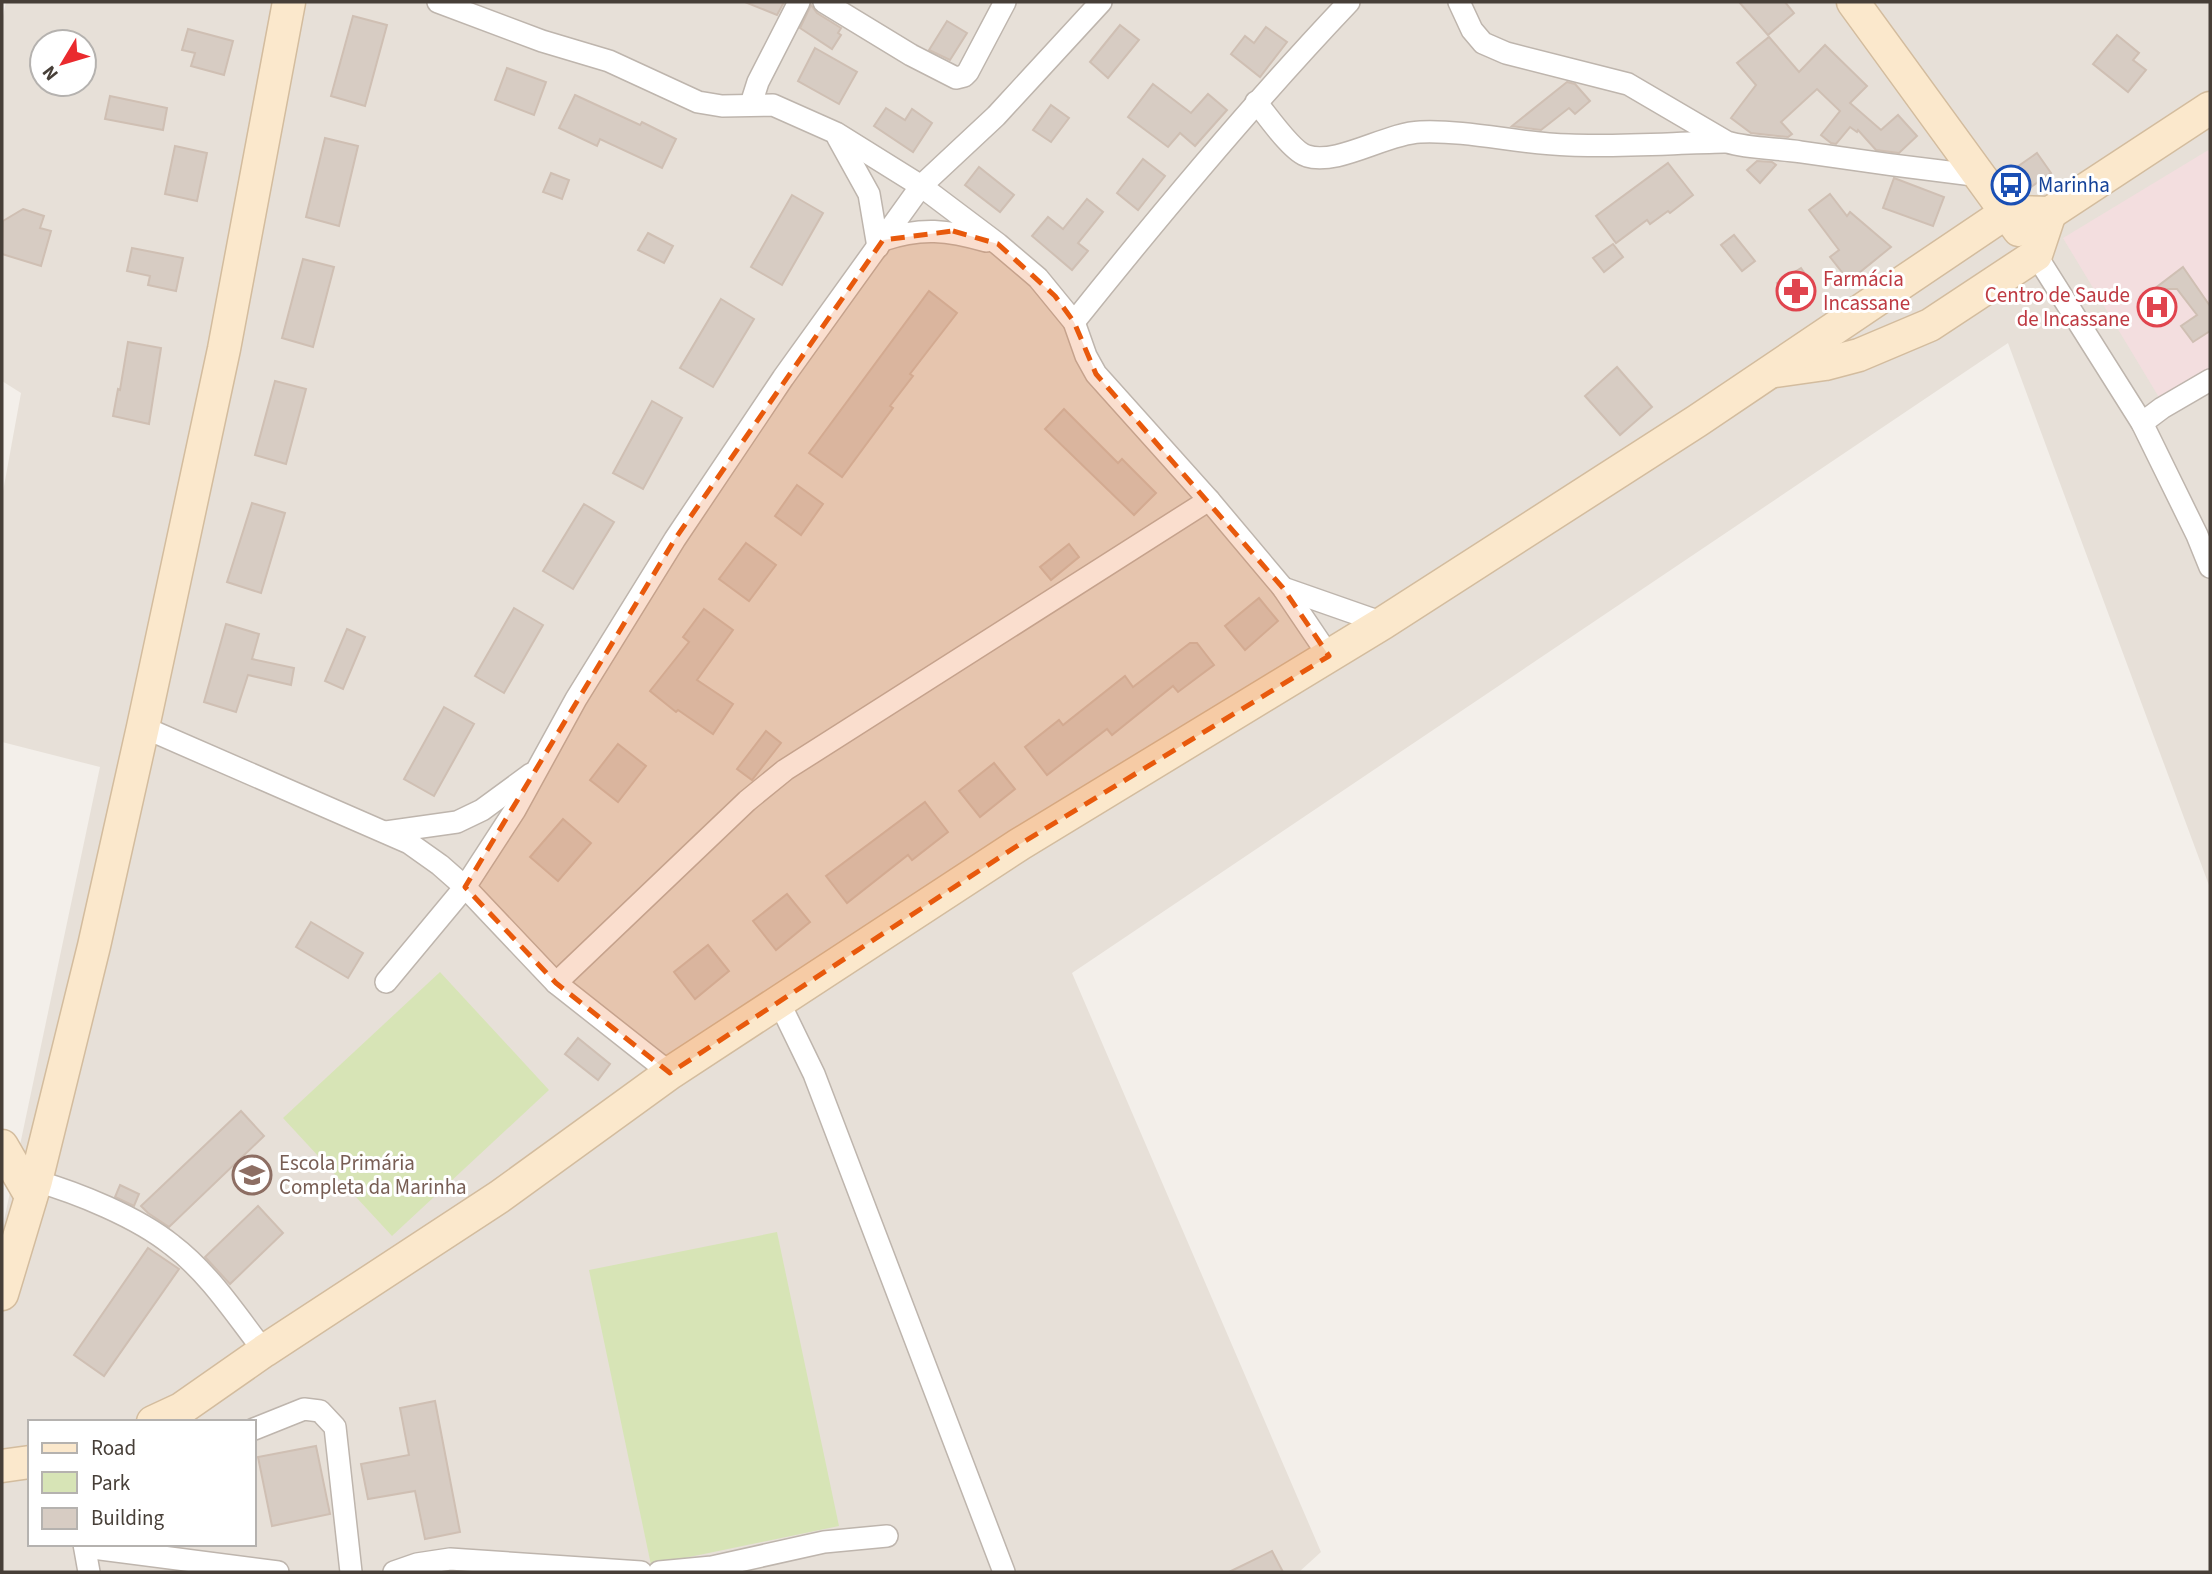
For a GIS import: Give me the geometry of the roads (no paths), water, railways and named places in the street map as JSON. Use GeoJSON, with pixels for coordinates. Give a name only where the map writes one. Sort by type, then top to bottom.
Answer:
{"type":"FeatureCollection","features":[{"type":"Feature","properties":{"kind":"street"},"geometry":{"type":"LineString","coordinates":[[2,1294],[34,1188],[94,946],[143,727],[224,349],[289,2]]}},
{"type":"Feature","properties":{"kind":"street"},"geometry":{"type":"LineString","coordinates":[[438,2],[542,41],[609,61],[698,102],[722,106],[773,105],[836,133],[922,186],[1038,278],[1074,322],[1086,356],[1096,374],[1209,500],[1283,588],[1329,656]]}},
{"type":"Feature","properties":{"kind":"street"},"geometry":{"type":"LineString","coordinates":[[751,104],[758,82],[799,2]]}},
{"type":"Feature","properties":{"kind":"street"},"geometry":{"type":"LineString","coordinates":[[824,2],[911,55],[956,78],[968,72],[1005,2]]}},
{"type":"Feature","properties":{"kind":"street"},"geometry":{"type":"LineString","coordinates":[[386,982],[465,887],[515,810],[576,699],[675,539],[783,377],[922,186],[996,116],[1101,2]]}},
{"type":"Feature","properties":{"kind":"street"},"geometry":{"type":"LineString","coordinates":[[1074,322],[1188,180],[1255,102],[1349,2]]}},
{"type":"Feature","properties":{"kind":"street"},"geometry":{"type":"LineString","coordinates":[[1459,2],[1472,30],[1483,43],[1506,53],[1628,84],[1727,142],[1862,163],[1981,176]]}},
{"type":"Feature","properties":{"kind":"street"},"geometry":{"type":"LineString","coordinates":[[1853,2],[2036,255],[2142,423],[2210,567]]}},
{"type":"Feature","properties":{"kind":"street"},"geometry":{"type":"LineString","coordinates":[[1255,102],[1304,156],[1318,158],[1346,153],[1416,132],[1458,132],[1568,145],[1727,142]]}},
{"type":"Feature","properties":{"kind":"street"},"geometry":{"type":"LineString","coordinates":[[157,1420],[181,1409],[264,1351],[499,1197],[670,1073],[1020,844],[1383,623],[1768,372],[2007,212],[2050,213],[2210,108]]}},
{"type":"Feature","properties":{"kind":"street"},"geometry":{"type":"LineString","coordinates":[[836,133],[869,194],[880,244]]}},
{"type":"Feature","properties":{"kind":"street"},"geometry":{"type":"LineString","coordinates":[[1768,372],[1825,364],[1859,355],[1930,325],[2036,255],[2050,213]]}},
{"type":"Feature","properties":{"kind":"street"},"geometry":{"type":"LineString","coordinates":[[880,244],[926,230],[953,231],[998,244]]}},
{"type":"Feature","properties":{"kind":"street"},"geometry":{"type":"LineString","coordinates":[[2142,423],[2210,380]]}},
{"type":"Feature","properties":{"kind":"street"},"geometry":{"type":"LineString","coordinates":[[556,983],[775,778],[1209,500]]}},
{"type":"Feature","properties":{"kind":"street"},"geometry":{"type":"LineString","coordinates":[[1283,588],[1383,623]]}},
{"type":"Feature","properties":{"kind":"street"},"geometry":{"type":"LineString","coordinates":[[143,727],[410,843],[465,887],[556,983],[670,1073]]}},
{"type":"Feature","properties":{"kind":"street"},"geometry":{"type":"LineString","coordinates":[[384,832],[457,822],[482,810],[537,770]]}},
{"type":"Feature","properties":{"kind":"street"},"geometry":{"type":"LineString","coordinates":[[779,1002],[814,1074],[1004,1572]]}},
{"type":"Feature","properties":{"kind":"street"},"geometry":{"type":"LineString","coordinates":[[2,1146],[34,1188]]}},
{"type":"Feature","properties":{"kind":"street"},"geometry":{"type":"LineString","coordinates":[[34,1188],[66,1189],[138,1223],[172,1245],[202,1273],[264,1351]]}},
{"type":"Feature","properties":{"kind":"street"},"geometry":{"type":"LineString","coordinates":[[256,1428],[304,1409],[320,1411],[335,1427],[351,1572]]}},
{"type":"Feature","properties":{"kind":"street"},"geometry":{"type":"LineString","coordinates":[[2,1466],[28,1462]]}},
{"type":"Feature","properties":{"kind":"street"},"geometry":{"type":"LineString","coordinates":[[659,1572],[712,1569],[824,1542],[887,1536]]}},
{"type":"Feature","properties":{"kind":"street"},"geometry":{"type":"LineString","coordinates":[[89,1572],[85,1546],[278,1572]]}},
{"type":"Feature","properties":{"kind":"street"},"geometry":{"type":"LineString","coordinates":[[394,1572],[417,1564],[450,1559],[641,1572]]}},
{"type":"Feature","properties":{"kind":"place","name":"Marinha"},"geometry":{"type":"Point","coordinates":[2011,185]}},
{"type":"Feature","properties":{"kind":"place","name":"Farmácia Incassane"},"geometry":{"type":"Point","coordinates":[1796,291]}},
{"type":"Feature","properties":{"kind":"place","name":"Centro de Saude de Incassane"},"geometry":{"type":"Point","coordinates":[2157,307]}},
{"type":"Feature","properties":{"kind":"place","name":"Escola Primária Completa da Marinha"},"geometry":{"type":"Point","coordinates":[252,1175]}}]}
